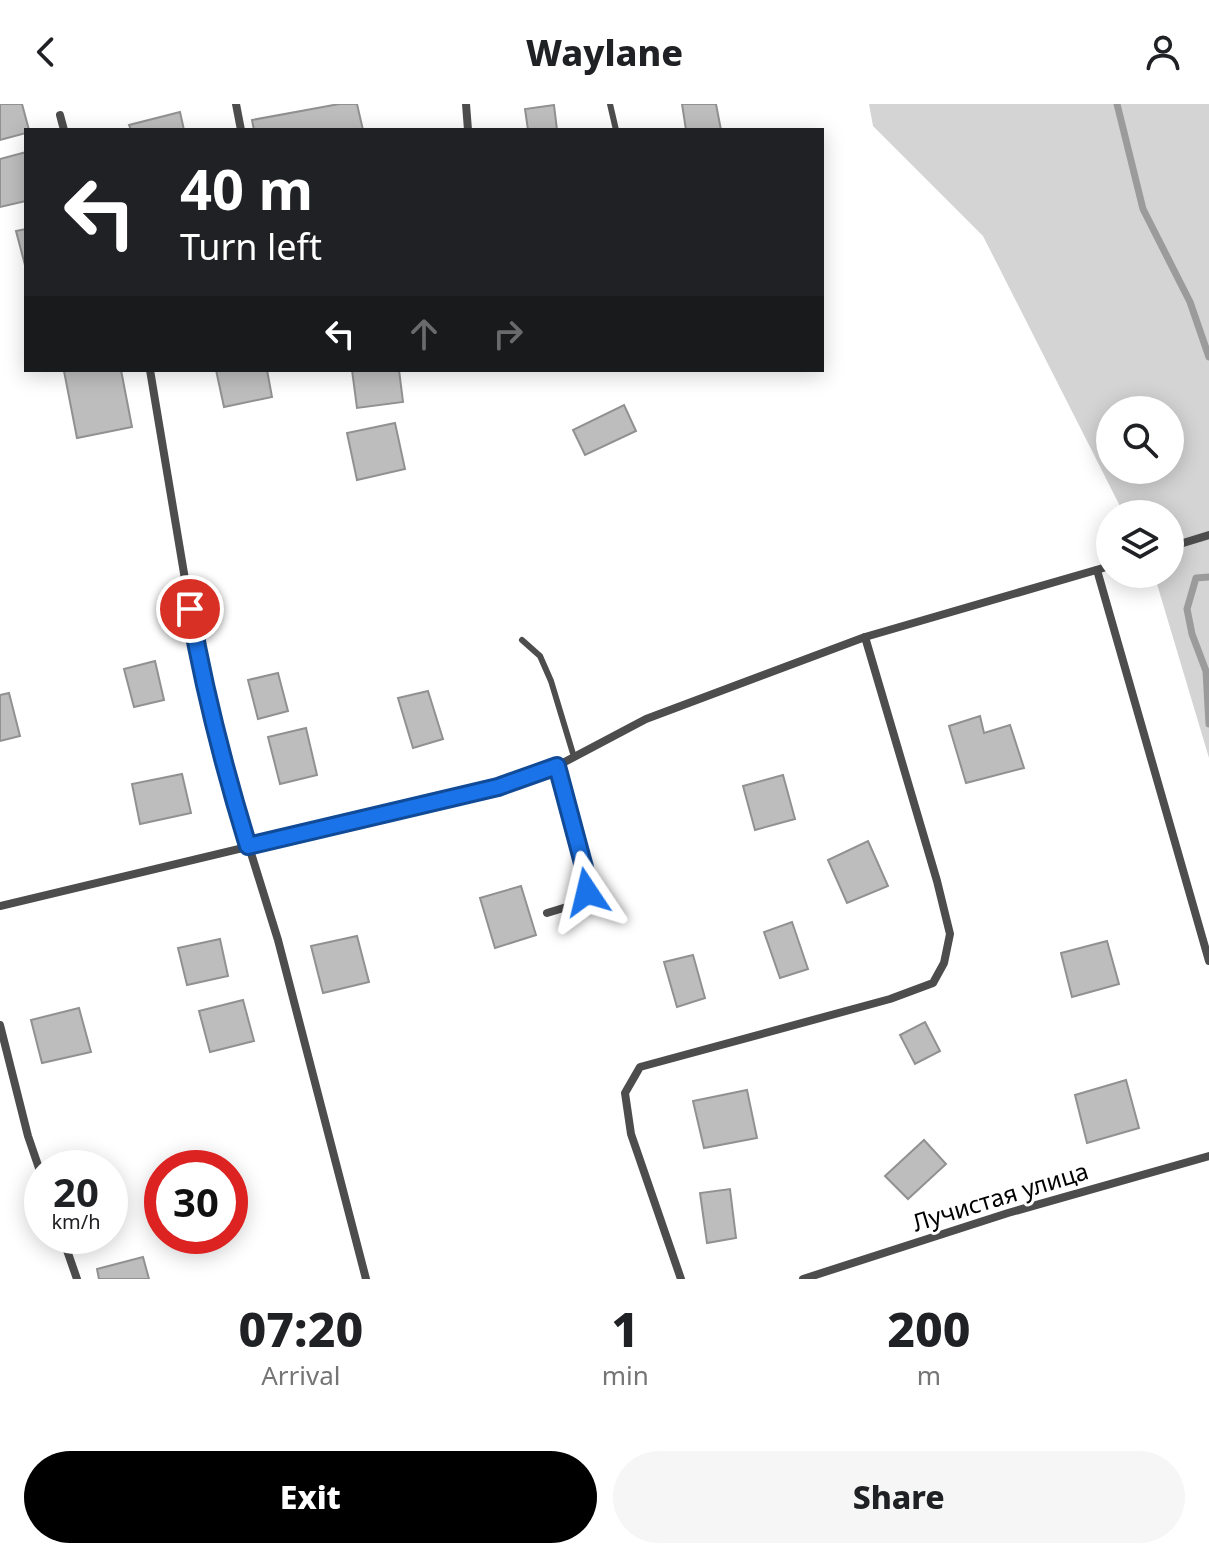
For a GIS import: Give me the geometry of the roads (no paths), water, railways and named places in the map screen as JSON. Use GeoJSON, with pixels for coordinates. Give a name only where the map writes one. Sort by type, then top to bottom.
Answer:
{"type":"FeatureCollection","features":[{"type":"Feature","properties":{"kind":"street"},"geometry":{"type":"LineString","coordinates":[[236,104],[241,128]]}},
{"type":"Feature","properties":{"kind":"street"},"geometry":{"type":"LineString","coordinates":[[466,104],[468,128]]}},
{"type":"Feature","properties":{"kind":"street"},"geometry":{"type":"LineString","coordinates":[[60,115],[63,128]]}},
{"type":"Feature","properties":{"kind":"street"},"geometry":{"type":"LineString","coordinates":[[150,372],[200,669],[227,776],[278,940],[366,1279]]}},
{"type":"Feature","properties":{"kind":"street"},"geometry":{"type":"LineString","coordinates":[[1184,543],[1209,535]]}},
{"type":"Feature","properties":{"kind":"street"},"geometry":{"type":"LineString","coordinates":[[0,906],[498,787],[557,766],[646,719],[865,637],[1096,570]]}},
{"type":"Feature","properties":{"kind":"street"},"geometry":{"type":"LineString","coordinates":[[1102,588],[1209,961]]}},
{"type":"Feature","properties":{"kind":"street"},"geometry":{"type":"LineString","coordinates":[[681,1279],[631,1134],[625,1093],[640,1067],[890,999],[933,983],[944,963],[950,934],[865,637]]}},
{"type":"Feature","properties":{"kind":"street"},"geometry":{"type":"LineString","coordinates":[[547,913],[585,899],[587,892],[584,867],[557,766]]}},
{"type":"Feature","properties":{"kind":"street"},"geometry":{"type":"LineString","coordinates":[[0,1025],[33,1150]]}},
{"type":"Feature","properties":{"kind":"street","name":"Лучистая улица"},"geometry":{"type":"LineString","coordinates":[[803,1279],[1008,1213],[1209,1156]]}},
{"type":"Feature","properties":{"kind":"street"},"geometry":{"type":"LineString","coordinates":[[68,1254],[77,1279]]}},
{"type":"Feature","properties":{"kind":"lane"},"geometry":{"type":"LineString","coordinates":[[610,104],[616,128]]}},
{"type":"Feature","properties":{"kind":"lane"},"geometry":{"type":"LineString","coordinates":[[522,640],[540,656],[551,681],[574,757]]}},
{"type":"Feature","properties":{"kind":"waterway"},"geometry":{"type":"LineString","coordinates":[[1117,104],[1143,209],[1190,302],[1209,357]]}},
{"type":"Feature","properties":{"kind":"waterway"},"geometry":{"type":"LineString","coordinates":[[1209,577],[1196,578],[1187,609],[1192,634],[1206,671],[1209,724]]}}]}
